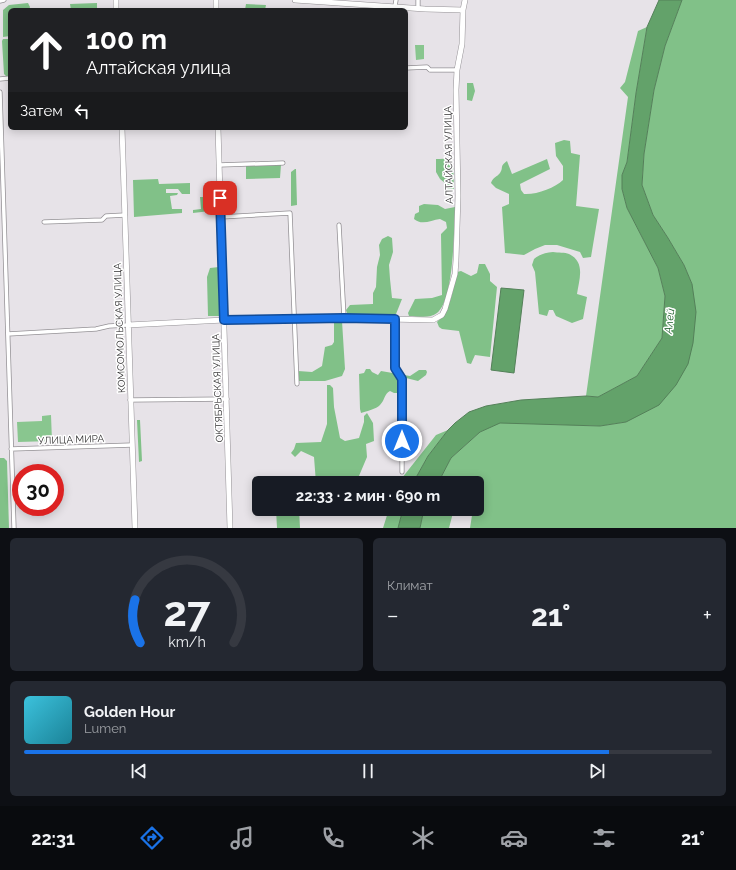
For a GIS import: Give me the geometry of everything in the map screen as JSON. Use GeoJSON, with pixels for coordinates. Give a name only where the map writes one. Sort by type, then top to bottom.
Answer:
{"type":"FeatureCollection","features":[{"type":"Feature","properties":{"kind":"main road"},"geometry":{"type":"LineString","coordinates":[[295,0],[356,2],[418,8],[463,10]]}},
{"type":"Feature","properties":{"kind":"main road","name":"АЛТАЙСКАЯ УЛИЦА"},"geometry":{"type":"LineString","coordinates":[[395,319],[433,320],[442,315],[445,310],[455,274],[458,196],[456,90],[457,70],[462,44],[463,10],[465,0]]}},
{"type":"Feature","properties":{"kind":"main road","name":"КОМСОМОЛЬСКАЯ УЛИЦА"},"geometry":{"type":"LineString","coordinates":[[122,130],[135,528]]}},
{"type":"Feature","properties":{"kind":"main road","name":"ОКТЯБРЬСКАЯ УЛИЦА"},"geometry":{"type":"LineString","coordinates":[[218,130],[230,528]]}},
{"type":"Feature","properties":{"kind":"main road"},"geometry":{"type":"LineString","coordinates":[[128,325],[224,320],[344,318],[395,319]]}},
{"type":"Feature","properties":{"kind":"street"},"geometry":{"type":"LineString","coordinates":[[0,1],[4,0]]}},
{"type":"Feature","properties":{"kind":"street"},"geometry":{"type":"LineString","coordinates":[[395,6],[396,0]]}},
{"type":"Feature","properties":{"kind":"street"},"geometry":{"type":"LineString","coordinates":[[418,0],[418,8]]}},
{"type":"Feature","properties":{"kind":"street"},"geometry":{"type":"LineString","coordinates":[[408,68],[427,67],[430,70],[457,70]]}},
{"type":"Feature","properties":{"kind":"street"},"geometry":{"type":"LineString","coordinates":[[0,92],[14,528]]}},
{"type":"Feature","properties":{"kind":"street"},"geometry":{"type":"LineString","coordinates":[[219,165],[283,163]]}},
{"type":"Feature","properties":{"kind":"street"},"geometry":{"type":"LineString","coordinates":[[221,217],[290,213],[297,384]]}},
{"type":"Feature","properties":{"kind":"street"},"geometry":{"type":"LineString","coordinates":[[44,222],[102,220],[106,216],[124,215]]}},
{"type":"Feature","properties":{"kind":"street"},"geometry":{"type":"LineString","coordinates":[[340,225],[344,318]]}},
{"type":"Feature","properties":{"kind":"street"},"geometry":{"type":"LineString","coordinates":[[395,319],[395,368],[402,379],[402,472]]}},
{"type":"Feature","properties":{"kind":"street"},"geometry":{"type":"LineString","coordinates":[[8,334],[96,329],[109,326],[128,325]]}},
{"type":"Feature","properties":{"kind":"street"},"geometry":{"type":"LineString","coordinates":[[130,400],[227,399]]}},
{"type":"Feature","properties":{"kind":"street","name":"УЛИЦА МИРА"},"geometry":{"type":"LineString","coordinates":[[12,449],[132,445]]}},
{"type":"Feature","properties":{"kind":"shaded area"},"geometry":{"type":"Polygon","coordinates":[[[682,0],[736,0],[736,528],[470,528],[472,516],[484,516],[484,476],[442,476],[451,458],[480,432],[500,422],[600,426],[626,422],[692,284],[684,265],[653,215],[642,185],[644,154],[654,90],[665,46],[682,0]]]}},
{"type":"Feature","properties":{"kind":"shaded area"},"geometry":{"type":"Polygon","coordinates":[[[28,3],[30,7],[8,8],[8,36],[3,37],[3,10],[9,5],[28,3]]]}},
{"type":"Feature","properties":{"kind":"shaded area"},"geometry":{"type":"Polygon","coordinates":[[[97,3],[97,8],[71,8],[70,4],[97,3]]]}},
{"type":"Feature","properties":{"kind":"shaded area"},"geometry":{"type":"Polygon","coordinates":[[[246,4],[266,5],[265,8],[245,8],[246,4]]]}},
{"type":"Feature","properties":{"kind":"shaded area"},"geometry":{"type":"Polygon","coordinates":[[[647,27],[636,93],[627,162],[622,175],[622,189],[627,208],[658,268],[665,296],[662,338],[637,376],[598,397],[586,396],[628,97],[620,88],[625,82],[638,31],[647,27]]]}},
{"type":"Feature","properties":{"kind":"shaded area"},"geometry":{"type":"Polygon","coordinates":[[[3,39],[8,39],[8,77],[4,74],[3,39]]]}},
{"type":"Feature","properties":{"kind":"shaded area"},"geometry":{"type":"Polygon","coordinates":[[[415,45],[424,45],[424,59],[416,60],[415,45]]]}},
{"type":"Feature","properties":{"kind":"shaded area"},"geometry":{"type":"Polygon","coordinates":[[[467,83],[473,83],[475,91],[472,101],[467,100],[467,83]]]}},
{"type":"Feature","properties":{"kind":"shaded area"},"geometry":{"type":"Polygon","coordinates":[[[564,140],[570,141],[571,153],[580,155],[576,206],[599,209],[591,257],[583,258],[580,252],[557,245],[545,245],[524,255],[505,253],[502,207],[509,204],[509,194],[496,188],[491,183],[492,181],[500,173],[502,166],[507,161],[512,174],[547,159],[550,169],[520,184],[521,190],[524,194],[529,194],[555,186],[563,180],[563,166],[556,156],[555,143],[564,140]]]}},
{"type":"Feature","properties":{"kind":"shaded area"},"geometry":{"type":"Polygon","coordinates":[[[436,159],[446,159],[452,162],[454,189],[446,189],[445,183],[440,179],[436,172],[436,159]]]}},
{"type":"Feature","properties":{"kind":"shaded area"},"geometry":{"type":"Polygon","coordinates":[[[281,165],[280,178],[246,179],[246,166],[281,165]]]}},
{"type":"Feature","properties":{"kind":"shaded area"},"geometry":{"type":"Polygon","coordinates":[[[295,169],[297,205],[291,206],[291,172],[295,169]]]}},
{"type":"Feature","properties":{"kind":"shaded area"},"geometry":{"type":"Polygon","coordinates":[[[158,179],[159,184],[190,183],[190,194],[182,194],[178,189],[166,189],[166,193],[178,193],[177,195],[170,196],[172,209],[182,209],[182,213],[134,217],[133,180],[158,179]]]}},
{"type":"Feature","properties":{"kind":"shaded area"},"geometry":{"type":"Polygon","coordinates":[[[200,197],[210,199],[210,211],[193,213],[193,210],[201,209],[200,197]]]}},
{"type":"Feature","properties":{"kind":"shaded area"},"geometry":{"type":"Polygon","coordinates":[[[424,204],[438,205],[445,209],[455,207],[452,264],[447,294],[443,306],[437,313],[427,317],[409,316],[408,313],[415,299],[432,298],[442,295],[441,234],[447,228],[446,222],[440,219],[420,222],[414,219],[415,214],[419,212],[419,206],[424,204]]]}},
{"type":"Feature","properties":{"kind":"shaded area"},"geometry":{"type":"Polygon","coordinates":[[[388,236],[392,238],[393,252],[389,265],[392,298],[402,299],[396,314],[348,316],[346,310],[350,305],[373,304],[373,293],[376,287],[377,267],[380,255],[379,245],[382,239],[388,236]]]}},
{"type":"Feature","properties":{"kind":"shaded area"},"geometry":{"type":"Polygon","coordinates":[[[553,252],[569,254],[574,257],[580,266],[577,294],[587,297],[583,319],[572,323],[556,316],[553,310],[549,310],[547,316],[539,314],[535,272],[532,265],[534,259],[538,256],[553,252]]]}},
{"type":"Feature","properties":{"kind":"shaded area"},"geometry":{"type":"Polygon","coordinates":[[[479,264],[485,264],[490,274],[490,281],[497,287],[490,357],[475,355],[471,364],[467,363],[459,331],[442,329],[439,327],[437,322],[448,307],[457,272],[461,271],[471,276],[477,273],[479,264]]]}},
{"type":"Feature","properties":{"kind":"shaded area"},"geometry":{"type":"Polygon","coordinates":[[[219,267],[221,316],[208,316],[207,277],[210,268],[219,267]]]}},
{"type":"Feature","properties":{"kind":"shaded area"},"geometry":{"type":"Polygon","coordinates":[[[334,321],[342,321],[345,369],[342,376],[325,381],[299,381],[298,371],[312,372],[322,366],[325,347],[332,345],[334,342],[334,321]]]}},
{"type":"Feature","properties":{"kind":"shaded area"},"geometry":{"type":"Polygon","coordinates":[[[366,369],[370,369],[378,375],[381,371],[410,376],[419,370],[426,370],[427,372],[426,375],[418,381],[406,378],[399,379],[398,393],[390,391],[382,403],[371,410],[361,413],[359,374],[364,373],[366,369]]]}},
{"type":"Feature","properties":{"kind":"shaded area"},"geometry":{"type":"Polygon","coordinates":[[[327,385],[330,385],[333,388],[334,407],[340,438],[345,441],[359,438],[364,422],[364,416],[367,413],[373,423],[374,441],[366,444],[367,457],[359,476],[315,476],[314,457],[301,451],[295,457],[291,453],[296,443],[321,442],[327,424],[327,385]]]}},
{"type":"Feature","properties":{"kind":"shaded area"},"geometry":{"type":"Polygon","coordinates":[[[51,415],[52,441],[18,442],[17,422],[42,421],[42,416],[51,415]]]}},
{"type":"Feature","properties":{"kind":"shaded area"},"geometry":{"type":"Polygon","coordinates":[[[137,420],[140,420],[142,461],[139,462],[137,420]]]}},
{"type":"Feature","properties":{"kind":"shaded area"},"geometry":{"type":"Polygon","coordinates":[[[448,430],[428,456],[417,476],[404,476],[436,435],[448,430]]]}},
{"type":"Feature","properties":{"kind":"shaded area"},"geometry":{"type":"Polygon","coordinates":[[[0,458],[4,458],[7,461],[9,528],[0,528],[0,458]]]}},
{"type":"Feature","properties":{"kind":"shaded area"},"geometry":{"type":"Polygon","coordinates":[[[276,516],[299,516],[300,528],[277,528],[276,516]]]}},
{"type":"Feature","properties":{"kind":"shaded area"},"geometry":{"type":"Polygon","coordinates":[[[387,516],[401,516],[398,528],[383,528],[387,516]]]}},
{"type":"Feature","properties":{"kind":"shaded area"},"geometry":{"type":"Polygon","coordinates":[[[423,516],[452,516],[449,528],[420,528],[423,516]]]}},
{"type":"Feature","properties":{"kind":"water","name":"Алей"},"geometry":{"type":"Polygon","coordinates":[[[659,0],[682,0],[665,46],[654,90],[644,154],[642,185],[653,215],[684,265],[692,284],[696,312],[693,343],[688,364],[676,385],[659,405],[626,422],[600,426],[500,423],[480,432],[451,458],[442,476],[417,476],[428,456],[448,430],[469,412],[486,406],[521,400],[586,396],[598,397],[637,376],[662,338],[665,296],[658,268],[627,208],[622,189],[622,175],[627,162],[636,93],[647,27],[659,0]]]}},
{"type":"Feature","properties":{"kind":"water"},"geometry":{"type":"Polygon","coordinates":[[[501,288],[524,290],[514,373],[491,370],[501,288]]]}},
{"type":"Feature","properties":{"kind":"water"},"geometry":{"type":"Polygon","coordinates":[[[401,516],[423,516],[420,528],[398,528],[401,516]]]}},
{"type":"Feature","properties":{"kind":"route"},"geometry":{"type":"LineString","coordinates":[[220,198],[224,320],[344,318],[395,319],[395,368],[402,379],[402,441]]}}]}
